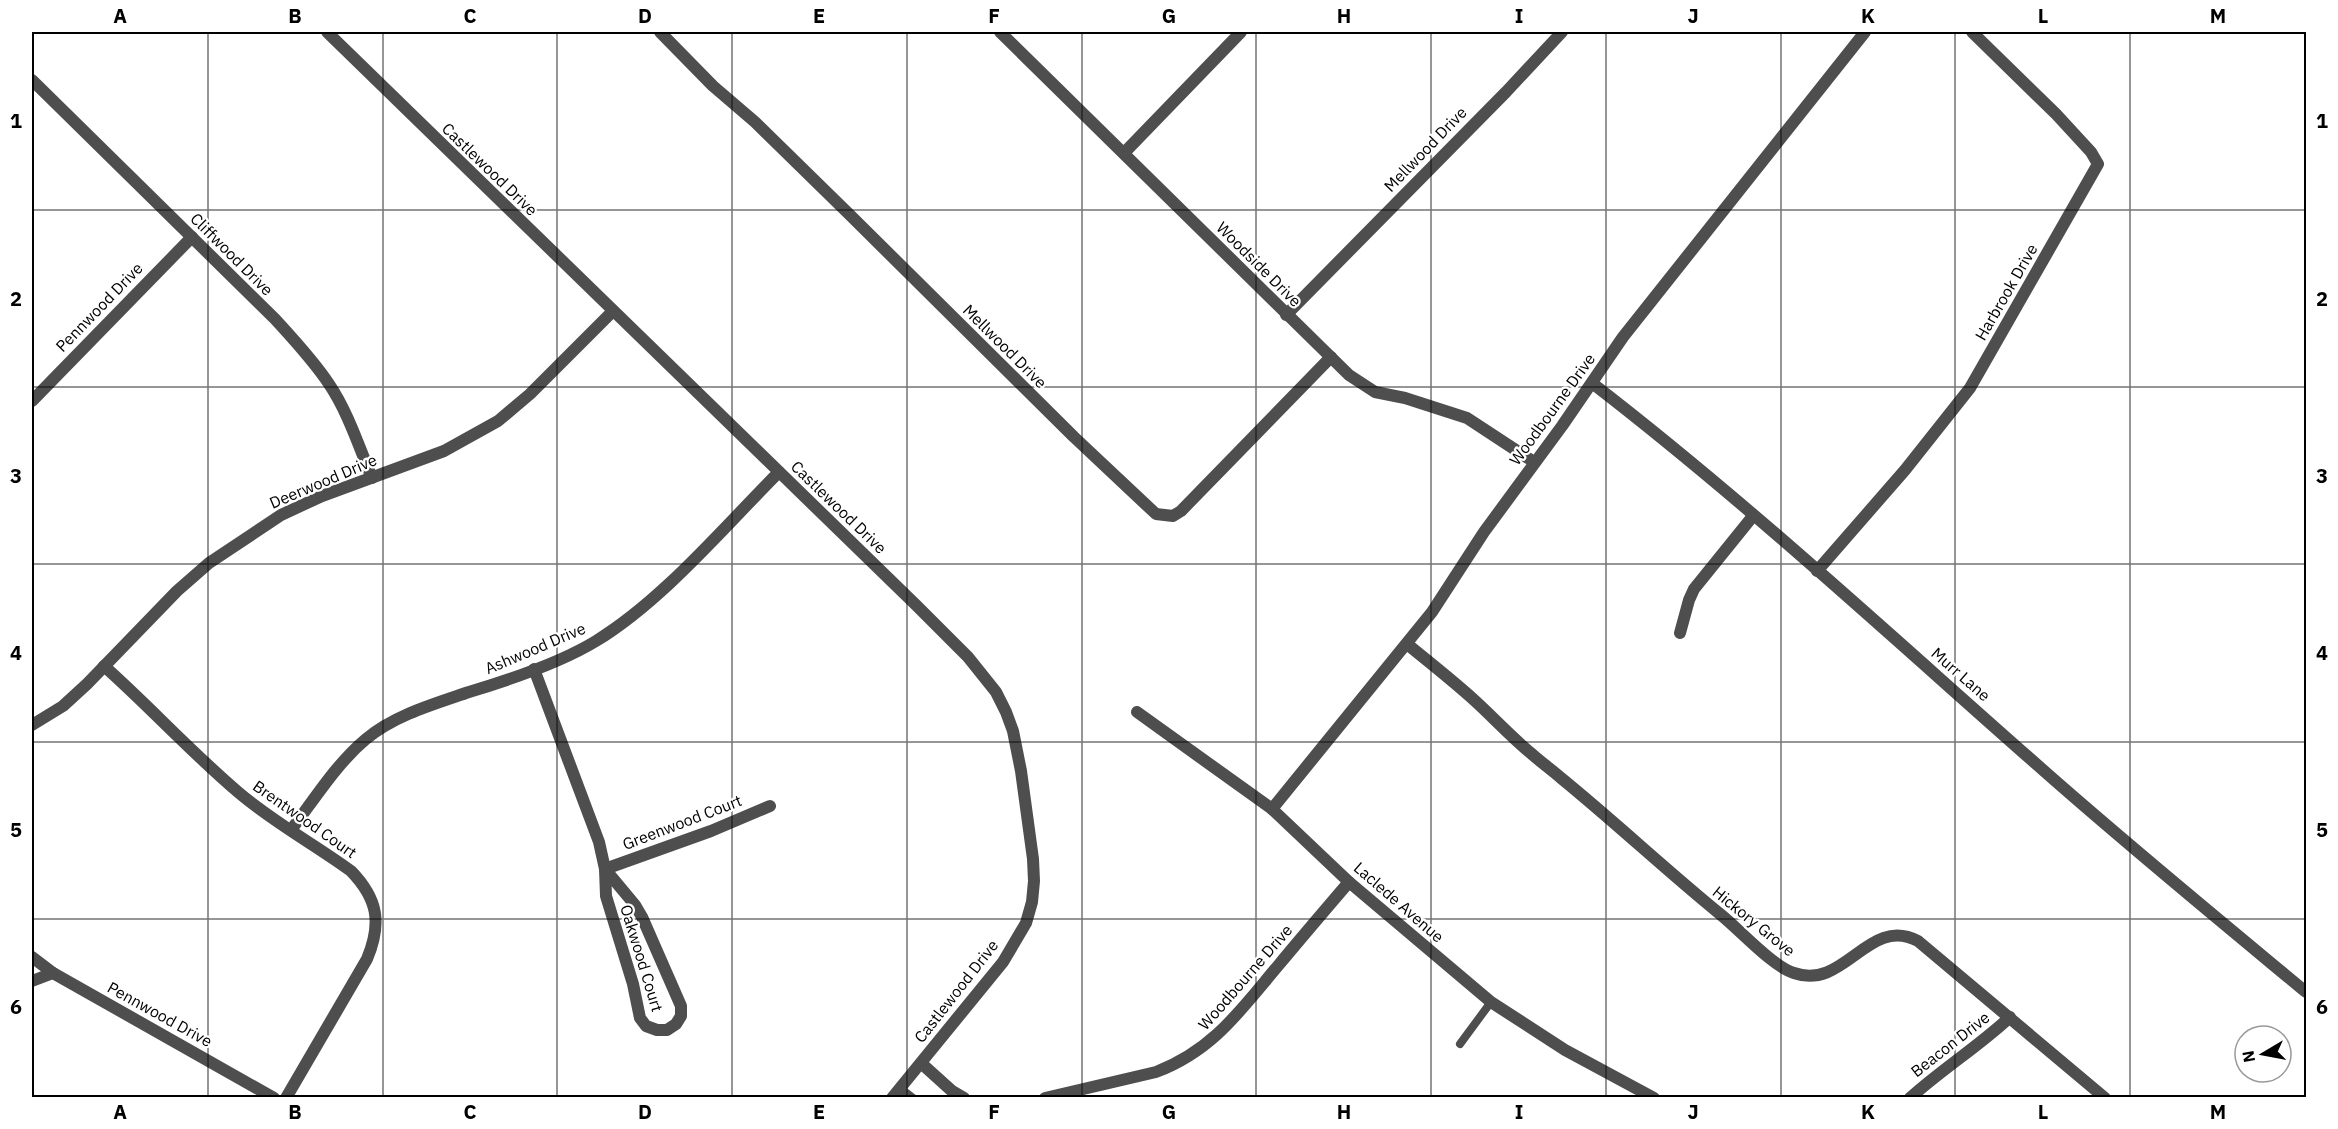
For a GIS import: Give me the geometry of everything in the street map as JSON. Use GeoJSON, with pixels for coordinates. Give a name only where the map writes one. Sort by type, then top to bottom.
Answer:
{"type":"FeatureCollection","features":[{"type":"Feature","properties":{"kind":"street","name":"Castlewood Drive"},"geometry":{"type":"LineString","coordinates":[[327,32],[968,657],[996,692],[1013,731],[1033,859],[1032,902],[1026,923],[1003,962],[896,1093]]}},
{"type":"Feature","properties":{"kind":"street","name":"Mellwood Drive"},"geometry":{"type":"LineString","coordinates":[[660,32],[713,86],[755,122],[836,201],[1074,437],[1156,514],[1173,516],[1181,511],[1331,357]]}},
{"type":"Feature","properties":{"kind":"street","name":"Woodside Drive"},"geometry":{"type":"LineString","coordinates":[[1000,32],[1348,375],[1365,387],[1467,418],[1534,462]]}},
{"type":"Feature","properties":{"kind":"street"},"geometry":{"type":"LineString","coordinates":[[1124,153],[1241,32]]}},
{"type":"Feature","properties":{"kind":"street","name":"Mellwood Drive"},"geometry":{"type":"LineString","coordinates":[[1286,315],[1506,92],[1562,32]]}},
{"type":"Feature","properties":{"kind":"street","name":"Woodbourne Drive"},"geometry":{"type":"LineString","coordinates":[[1272,808],[1407,644],[1623,338],[1865,32]]}},
{"type":"Feature","properties":{"kind":"street","name":"Harbrook Drive"},"geometry":{"type":"LineString","coordinates":[[1817,571],[1905,470],[1970,388],[2098,164],[2091,152],[2056,114],[1972,32]]}},
{"type":"Feature","properties":{"kind":"street","name":"Cliffwood Drive"},"geometry":{"type":"LineString","coordinates":[[32,80],[275,319],[304,351],[330,385],[372,478]]}},
{"type":"Feature","properties":{"kind":"street","name":"Pennwood Drive"},"geometry":{"type":"LineString","coordinates":[[32,402],[192,237]]}},
{"type":"Feature","properties":{"kind":"street","name":"Deerwood Drive"},"geometry":{"type":"LineString","coordinates":[[32,725],[63,706],[177,591],[208,563],[281,515],[322,496],[444,451],[498,421],[530,394],[613,311]]}},
{"type":"Feature","properties":{"kind":"street","name":"Murr Lane"},"geometry":{"type":"LineString","coordinates":[[1592,383],[1638,418],[1817,571],[2043,770],[2307,992]]}},
{"type":"Feature","properties":{"kind":"street","name":"Ashwood Drive"},"geometry":{"type":"LineString","coordinates":[[291,830],[343,762],[366,739],[410,714],[534,669],[593,643],[664,588],[779,472]]}},
{"type":"Feature","properties":{"kind":"street"},"geometry":{"type":"LineString","coordinates":[[1680,633],[1694,590],[1753,516]]}},
{"type":"Feature","properties":{"kind":"street","name":"Hickory Grove"},"geometry":{"type":"LineString","coordinates":[[1407,644],[1473,698],[1533,755],[1670,874],[1778,964],[1794,973],[1812,977],[1826,974],[1883,937],[1907,936],[1918,941],[2105,1098]]}},
{"type":"Feature","properties":{"kind":"street","name":"Brentwood Court"},"geometry":{"type":"LineString","coordinates":[[104,666],[239,794],[351,871],[363,883],[375,912],[377,927],[374,943],[359,974],[286,1098]]}},
{"type":"Feature","properties":{"kind":"street","name":"Oakwood Court"},"geometry":{"type":"LineString","coordinates":[[534,669],[599,842],[606,896],[633,984],[640,1018],[646,1026],[657,1030],[667,1030],[676,1024],[681,1016],[681,1006],[642,917],[635,905],[604,868]]}},
{"type":"Feature","properties":{"kind":"street","name":"Laclede Avenue"},"geometry":{"type":"LineString","coordinates":[[1137,712],[1272,808],[1349,882],[1491,1002],[1565,1050],[1654,1098]]}},
{"type":"Feature","properties":{"kind":"street","name":"Greenwood Court"},"geometry":{"type":"LineString","coordinates":[[604,868],[711,831],[770,806]]}},
{"type":"Feature","properties":{"kind":"street","name":"Woodbourne Drive"},"geometry":{"type":"LineString","coordinates":[[1051,1097],[1156,1072],[1201,1049],[1227,1026],[1349,882]]}},
{"type":"Feature","properties":{"kind":"street","name":"Pennwood Drive"},"geometry":{"type":"LineString","coordinates":[[32,957],[53,973],[274,1098]]}},
{"type":"Feature","properties":{"kind":"street"},"geometry":{"type":"LineString","coordinates":[[32,975],[53,973]]}},
{"type":"Feature","properties":{"kind":"street"},"geometry":{"type":"LineString","coordinates":[[32,981],[53,973]]}},
{"type":"Feature","properties":{"kind":"street","name":"Beacon Drive"},"geometry":{"type":"LineString","coordinates":[[1910,1098],[1933,1077],[1995,1031],[2010,1017]]}},
{"type":"Feature","properties":{"kind":"street"},"geometry":{"type":"LineString","coordinates":[[921,1063],[952,1091],[964,1098]]}},
{"type":"Feature","properties":{"kind":"lane"},"geometry":{"type":"LineString","coordinates":[[1460,1044],[1491,1002]]}},
{"type":"Feature","properties":{"kind":"lane"},"geometry":{"type":"LineString","coordinates":[[896,1093],[913,1098]]}}]}
